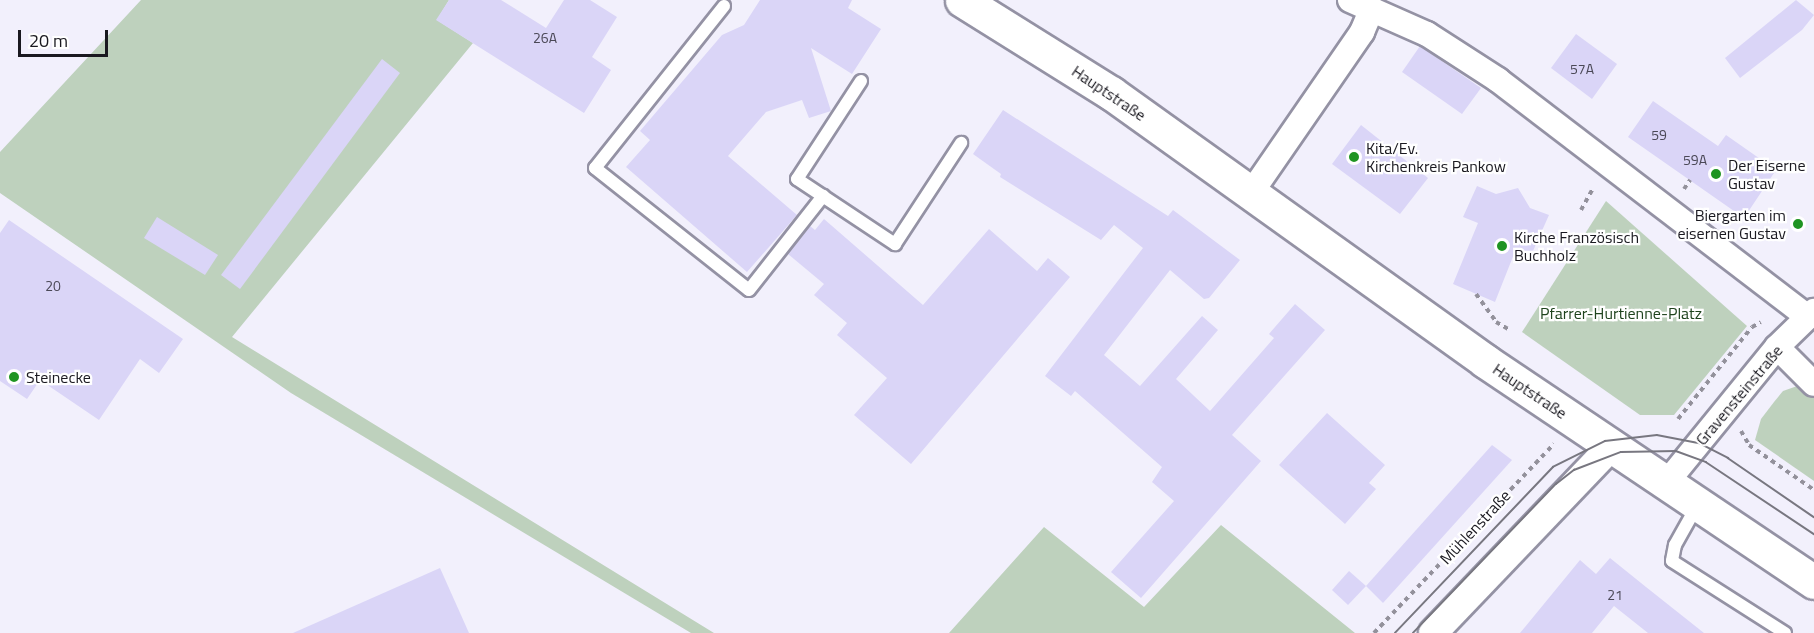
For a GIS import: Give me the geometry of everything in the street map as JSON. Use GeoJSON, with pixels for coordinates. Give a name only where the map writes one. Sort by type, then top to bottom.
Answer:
{"type":"FeatureCollection","features":[{"type":"Feature","properties":{"kind":"main road","name":"Hauptstraße"},"geometry":{"type":"LineString","coordinates":[[962,0],[1111,93],[1576,422],[1814,582]]}},
{"type":"Feature","properties":{"kind":"street"},"geometry":{"type":"LineString","coordinates":[[1350,0],[1427,34],[1498,80],[1811,314]]}},
{"type":"Feature","properties":{"kind":"street"},"geometry":{"type":"LineString","coordinates":[[1251,193],[1362,32],[1372,9]]}},
{"type":"Feature","properties":{"kind":"street","name":"Gravensteinstraße"},"geometry":{"type":"LineString","coordinates":[[1667,482],[1777,347],[1811,314]]}},
{"type":"Feature","properties":{"kind":"street"},"geometry":{"type":"LineString","coordinates":[[1777,347],[1814,384]]}},
{"type":"Feature","properties":{"kind":"street"},"geometry":{"type":"LineString","coordinates":[[1433,633],[1612,446]]}},
{"type":"Feature","properties":{"kind":"lane"},"geometry":{"type":"LineString","coordinates":[[724,6],[595,168],[749,290],[823,196]]}},
{"type":"Feature","properties":{"kind":"lane"},"geometry":{"type":"LineString","coordinates":[[861,81],[797,178],[895,244],[961,143]]}},
{"type":"Feature","properties":{"kind":"lane"},"geometry":{"type":"LineString","coordinates":[[1698,503],[1675,545],[1672,561],[1785,633]]}},
{"type":"Feature","properties":{"kind":"path"},"geometry":{"type":"LineString","coordinates":[[1476,294],[1496,322],[1508,329]]}},
{"type":"Feature","properties":{"kind":"path","name":"Mühlenstraße"},"geometry":{"type":"LineString","coordinates":[[1374,633],[1576,422]]}},
{"type":"Feature","properties":{"kind":"path"},"geometry":{"type":"LineString","coordinates":[[1734,424],[1749,445],[1814,489]]}},
{"type":"Feature","properties":{"kind":"green space"},"geometry":{"type":"Polygon","coordinates":[[[141,0],[449,0],[437,20],[473,43],[232,337],[714,633],[691,633],[291,393],[0,193],[0,152],[141,0]]]}},
{"type":"Feature","properties":{"kind":"green space","name":"Pfarrer-Hurtienne-Platz"},"geometry":{"type":"Polygon","coordinates":[[[1606,201],[1747,326],[1674,415],[1640,415],[1522,332],[1606,201]]]}},
{"type":"Feature","properties":{"kind":"green space"},"geometry":{"type":"Polygon","coordinates":[[[1803,384],[1814,396],[1814,481],[1755,440],[1761,419],[1783,391],[1803,384]]]}},
{"type":"Feature","properties":{"kind":"green space"},"geometry":{"type":"Polygon","coordinates":[[[1221,525],[1355,633],[949,633],[1044,527],[1144,607],[1221,525]]]}},
{"type":"Feature","properties":{"kind":"building"},"geometry":{"type":"Polygon","coordinates":[[[449,0],[501,0],[546,28],[564,0],[590,0],[617,17],[592,57],[611,70],[584,113],[436,20],[449,0]]]}},
{"type":"Feature","properties":{"kind":"building"},"geometry":{"type":"Polygon","coordinates":[[[760,0],[852,0],[848,8],[881,29],[852,74],[811,48],[831,111],[809,118],[802,100],[766,112],[728,156],[797,215],[747,272],[626,167],[650,140],[640,131],[722,35],[744,25],[760,0]]]}},
{"type":"Feature","properties":{"kind":"building"},"geometry":{"type":"Polygon","coordinates":[[[1796,0],[1814,15],[1802,30],[1740,78],[1725,58],[1796,0]]]}},
{"type":"Feature","properties":{"kind":"building"},"geometry":{"type":"Polygon","coordinates":[[[1576,34],[1617,64],[1592,99],[1551,68],[1576,34]]]}},
{"type":"Feature","properties":{"kind":"building"},"geometry":{"type":"Polygon","coordinates":[[[1420,46],[1481,88],[1462,114],[1402,72],[1420,46]]]}},
{"type":"Feature","properties":{"kind":"building"},"geometry":{"type":"Polygon","coordinates":[[[382,59],[400,73],[240,289],[221,275],[382,59]]]}},
{"type":"Feature","properties":{"kind":"building"},"geometry":{"type":"Polygon","coordinates":[[[1653,101],[1718,146],[1726,135],[1776,170],[1744,218],[1628,137],[1653,101]]]}},
{"type":"Feature","properties":{"kind":"building"},"geometry":{"type":"Polygon","coordinates":[[[1003,110],[1168,216],[1173,210],[1240,260],[1209,298],[1204,299],[1170,270],[1104,355],[1140,386],[1202,316],[1218,330],[1176,379],[1210,411],[1274,338],[1269,334],[1295,304],[1325,330],[1232,435],[1261,461],[1141,598],[1111,572],[1174,501],[1152,482],[1162,467],[1075,391],[1071,396],[1045,376],[1143,248],[1114,225],[1101,240],[1000,177],[1001,174],[973,154],[1003,110]]]}},
{"type":"Feature","properties":{"kind":"building"},"geometry":{"type":"Polygon","coordinates":[[[1361,125],[1428,178],[1400,214],[1332,164],[1361,125]]]}},
{"type":"Feature","properties":{"kind":"building","name":"Kirche Französisch Buchholz"},"geometry":{"type":"Polygon","coordinates":[[[1477,186],[1496,194],[1518,188],[1530,208],[1549,215],[1529,260],[1514,254],[1495,302],[1453,284],[1478,223],[1463,217],[1477,186]]]}},
{"type":"Feature","properties":{"kind":"building"},"geometry":{"type":"Polygon","coordinates":[[[157,217],[218,255],[205,275],[144,238],[157,217]]]}},
{"type":"Feature","properties":{"kind":"building"},"geometry":{"type":"Polygon","coordinates":[[[824,219],[923,305],[989,229],[1037,271],[1048,258],[1070,277],[911,464],[854,415],[887,378],[837,335],[847,323],[814,295],[824,284],[788,254],[810,226],[815,230],[824,219]]]}},
{"type":"Feature","properties":{"kind":"building"},"geometry":{"type":"Polygon","coordinates":[[[9,220],[183,339],[159,373],[140,359],[99,420],[40,380],[27,399],[0,381],[0,233],[9,220]]]}},
{"type":"Feature","properties":{"kind":"building"},"geometry":{"type":"Polygon","coordinates":[[[1327,413],[1385,465],[1369,483],[1376,489],[1345,524],[1279,465],[1327,413]]]}},
{"type":"Feature","properties":{"kind":"building"},"geometry":{"type":"Polygon","coordinates":[[[1492,445],[1512,460],[1383,603],[1366,586],[1492,445]]]}},
{"type":"Feature","properties":{"kind":"building"},"geometry":{"type":"Polygon","coordinates":[[[1610,558],[1704,633],[1648,633],[1614,606],[1592,633],[1520,633],[1580,560],[1596,574],[1610,558]]]}},
{"type":"Feature","properties":{"kind":"building"},"geometry":{"type":"Polygon","coordinates":[[[440,568],[469,633],[293,633],[440,568]]]}},
{"type":"Feature","properties":{"kind":"building"},"geometry":{"type":"Polygon","coordinates":[[[1349,571],[1366,586],[1348,605],[1332,590],[1349,571]]]}},
{"type":"Feature","properties":{"kind":"tram line"},"geometry":{"type":"LineString","coordinates":[[1395,633],[1553,467],[1605,441],[1657,435],[1699,443],[1728,458],[1814,517]]}},
{"type":"Feature","properties":{"kind":"tram line"},"geometry":{"type":"LineString","coordinates":[[1413,633],[1556,484],[1574,470],[1621,452],[1676,451],[1706,462],[1814,534]]}},
{"type":"Feature","properties":{"kind":"place","name":"Kita/Ev. Kirchenkreis Pankow"},"geometry":{"type":"Point","coordinates":[1354,157]}},
{"type":"Feature","properties":{"kind":"place","name":"Der Eiserne Gustav"},"geometry":{"type":"Point","coordinates":[1716,174]}},
{"type":"Feature","properties":{"kind":"place","name":"Biergarten im eisernen Gustav"},"geometry":{"type":"Point","coordinates":[1798,224]}},
{"type":"Feature","properties":{"kind":"place","name":"Kirche Französisch Buchholz"},"geometry":{"type":"Point","coordinates":[1502,246]}},
{"type":"Feature","properties":{"kind":"place","name":"Steinecke"},"geometry":{"type":"Point","coordinates":[14,377]}}]}
